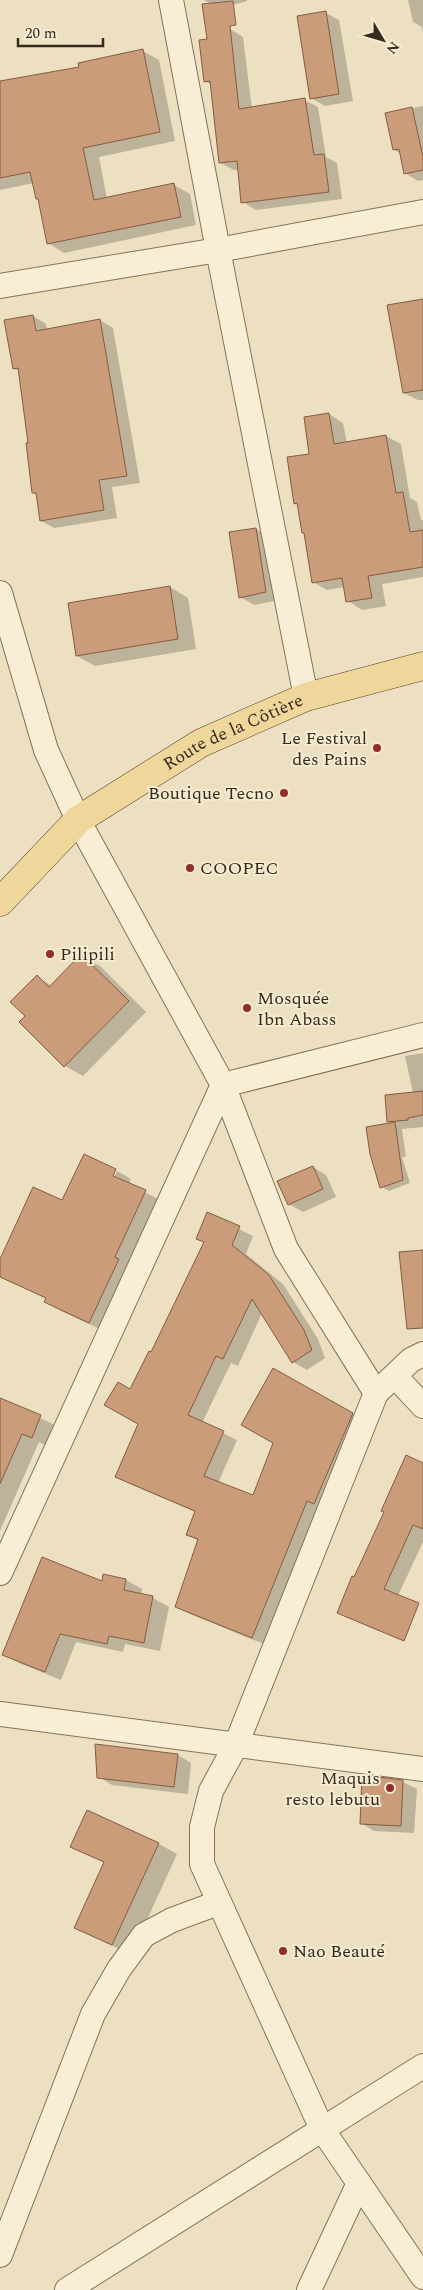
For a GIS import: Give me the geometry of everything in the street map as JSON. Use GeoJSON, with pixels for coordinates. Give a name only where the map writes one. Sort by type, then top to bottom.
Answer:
{"type":"FeatureCollection","features":[{"type":"Feature","properties":{"kind":"main road","name":"Route de la Côtière"},"geometry":{"type":"LineString","coordinates":[[0,902],[78,820],[201,743],[306,697],[423,666]]}},
{"type":"Feature","properties":{"kind":"street"},"geometry":{"type":"LineString","coordinates":[[171,0],[306,697]]}},
{"type":"Feature","properties":{"kind":"street"},"geometry":{"type":"LineString","coordinates":[[0,286],[218,250],[423,212]]}},
{"type":"Feature","properties":{"kind":"street"},"geometry":{"type":"LineString","coordinates":[[0,593],[46,750],[78,820],[223,1085],[286,1249],[376,1393]]}},
{"type":"Feature","properties":{"kind":"street"},"geometry":{"type":"LineString","coordinates":[[223,1085],[423,1035]]}},
{"type":"Feature","properties":{"kind":"street"},"geometry":{"type":"LineString","coordinates":[[0,1573],[223,1085]]}},
{"type":"Feature","properties":{"kind":"street"},"geometry":{"type":"LineString","coordinates":[[423,1354],[411,1360],[376,1393],[236,1745],[211,1791],[202,1827],[202,1864],[218,1903],[322,2129],[423,2277]]}},
{"type":"Feature","properties":{"kind":"street"},"geometry":{"type":"LineString","coordinates":[[395,1376],[423,1406]]}},
{"type":"Feature","properties":{"kind":"street"},"geometry":{"type":"LineString","coordinates":[[0,1714],[423,1769]]}},
{"type":"Feature","properties":{"kind":"street"},"geometry":{"type":"LineString","coordinates":[[0,2255],[94,2014],[119,1969],[144,1935],[172,1920],[218,1903]]}},
{"type":"Feature","properties":{"kind":"street"},"geometry":{"type":"LineString","coordinates":[[67,2290],[423,2066]]}},
{"type":"Feature","properties":{"kind":"street"},"geometry":{"type":"LineString","coordinates":[[309,2290],[360,2183]]}},
{"type":"Feature","properties":{"kind":"building"},"geometry":{"type":"Polygon","coordinates":[[[233,1],[236,25],[230,26],[239,109],[305,98],[314,155],[324,154],[329,192],[241,203],[237,161],[219,163],[210,81],[204,82],[199,40],[207,39],[202,4],[233,1]]]}},
{"type":"Feature","properties":{"kind":"building"},"geometry":{"type":"Polygon","coordinates":[[[326,11],[339,94],[310,99],[297,16],[326,11]]]}},
{"type":"Feature","properties":{"kind":"building"},"geometry":{"type":"Polygon","coordinates":[[[143,49],[160,132],[83,148],[94,200],[174,183],[181,217],[47,244],[38,199],[36,199],[30,172],[0,178],[0,81],[79,67],[78,63],[143,49]]]}},
{"type":"Feature","properties":{"kind":"building"},"geometry":{"type":"Polygon","coordinates":[[[412,107],[423,157],[423,170],[404,174],[399,149],[393,150],[385,113],[412,107]]]}},
{"type":"Feature","properties":{"kind":"building"},"geometry":{"type":"Polygon","coordinates":[[[423,299],[423,390],[403,393],[387,305],[423,299]]]}},
{"type":"Feature","properties":{"kind":"building"},"geometry":{"type":"Polygon","coordinates":[[[33,315],[36,331],[100,319],[127,476],[99,480],[104,510],[40,521],[36,493],[32,493],[26,443],[28,443],[18,368],[13,369],[4,320],[33,315]]]}},
{"type":"Feature","properties":{"kind":"building"},"geometry":{"type":"Polygon","coordinates":[[[329,413],[334,444],[386,435],[396,493],[403,492],[410,532],[423,530],[423,567],[368,576],[372,598],[346,602],[342,578],[312,583],[304,533],[302,533],[297,503],[294,504],[287,457],[309,454],[304,417],[329,413]]]}},
{"type":"Feature","properties":{"kind":"building"},"geometry":{"type":"Polygon","coordinates":[[[256,528],[266,592],[239,598],[229,532],[256,528]]]}},
{"type":"Feature","properties":{"kind":"building"},"geometry":{"type":"Polygon","coordinates":[[[170,586],[178,639],[76,656],[68,603],[170,586]]]}},
{"type":"Feature","properties":{"kind":"building"},"geometry":{"type":"Polygon","coordinates":[[[81,954],[129,1001],[64,1067],[19,1022],[25,1016],[10,1002],[37,975],[49,987],[81,954]]]}},
{"type":"Feature","properties":{"kind":"building"},"geometry":{"type":"Polygon","coordinates":[[[423,1091],[423,1115],[408,1118],[408,1120],[387,1122],[385,1095],[423,1091]]]}},
{"type":"Feature","properties":{"kind":"building"},"geometry":{"type":"Polygon","coordinates":[[[395,1122],[403,1180],[380,1188],[370,1154],[366,1127],[395,1122]]]}},
{"type":"Feature","properties":{"kind":"building"},"geometry":{"type":"Polygon","coordinates":[[[84,1154],[116,1169],[113,1176],[146,1190],[115,1257],[119,1259],[89,1323],[44,1302],[46,1298],[0,1277],[0,1259],[33,1187],[62,1200],[84,1154]]]}},
{"type":"Feature","properties":{"kind":"building"},"geometry":{"type":"Polygon","coordinates":[[[313,1166],[323,1189],[288,1205],[277,1181],[313,1166]]]}},
{"type":"Feature","properties":{"kind":"building"},"geometry":{"type":"Polygon","coordinates":[[[207,1212],[240,1226],[232,1245],[269,1275],[304,1330],[312,1350],[292,1363],[252,1299],[223,1359],[216,1356],[188,1415],[224,1431],[204,1476],[253,1495],[273,1443],[241,1425],[273,1368],[353,1413],[314,1504],[307,1501],[252,1638],[175,1607],[198,1539],[186,1535],[195,1511],[115,1477],[138,1424],[104,1405],[118,1382],[130,1389],[149,1351],[151,1352],[204,1242],[196,1239],[207,1212]]]}},
{"type":"Feature","properties":{"kind":"building"},"geometry":{"type":"Polygon","coordinates":[[[423,1250],[423,1328],[407,1329],[399,1252],[423,1250]]]}},
{"type":"Feature","properties":{"kind":"building"},"geometry":{"type":"Polygon","coordinates":[[[0,1398],[41,1415],[32,1438],[22,1434],[0,1484],[0,1398]]]}},
{"type":"Feature","properties":{"kind":"building"},"geometry":{"type":"Polygon","coordinates":[[[406,1455],[423,1463],[423,1529],[413,1525],[384,1589],[419,1603],[404,1641],[337,1613],[352,1576],[354,1577],[384,1512],[381,1511],[406,1455]]]}},
{"type":"Feature","properties":{"kind":"building"},"geometry":{"type":"Polygon","coordinates":[[[42,1557],[102,1581],[103,1574],[126,1579],[124,1590],[153,1596],[144,1643],[109,1636],[107,1644],[60,1634],[45,1672],[2,1655],[42,1557]]]}},
{"type":"Feature","properties":{"kind":"building"},"geometry":{"type":"Polygon","coordinates":[[[95,1744],[178,1754],[174,1787],[97,1778],[95,1744]]]}},
{"type":"Feature","properties":{"kind":"building"},"geometry":{"type":"Polygon","coordinates":[[[362,1775],[403,1780],[401,1826],[360,1824],[362,1775]]]}},
{"type":"Feature","properties":{"kind":"building"},"geometry":{"type":"Polygon","coordinates":[[[87,1810],[159,1843],[112,1945],[74,1928],[104,1862],[70,1847],[87,1810]]]}},
{"type":"Feature","properties":{"kind":"place","name":"Le Festival des Pains"},"geometry":{"type":"Point","coordinates":[377,748]}},
{"type":"Feature","properties":{"kind":"place","name":"Boutique Tecno"},"geometry":{"type":"Point","coordinates":[284,793]}},
{"type":"Feature","properties":{"kind":"place","name":"COOPEC"},"geometry":{"type":"Point","coordinates":[190,868]}},
{"type":"Feature","properties":{"kind":"place","name":"Pilipili"},"geometry":{"type":"Point","coordinates":[50,954]}},
{"type":"Feature","properties":{"kind":"place","name":"Mosquée Ibn Abass"},"geometry":{"type":"Point","coordinates":[247,1008]}},
{"type":"Feature","properties":{"kind":"place","name":"Maquis resto lebutu"},"geometry":{"type":"Point","coordinates":[390,1788]}},
{"type":"Feature","properties":{"kind":"place","name":"Nao Beauté"},"geometry":{"type":"Point","coordinates":[283,1951]}}]}
